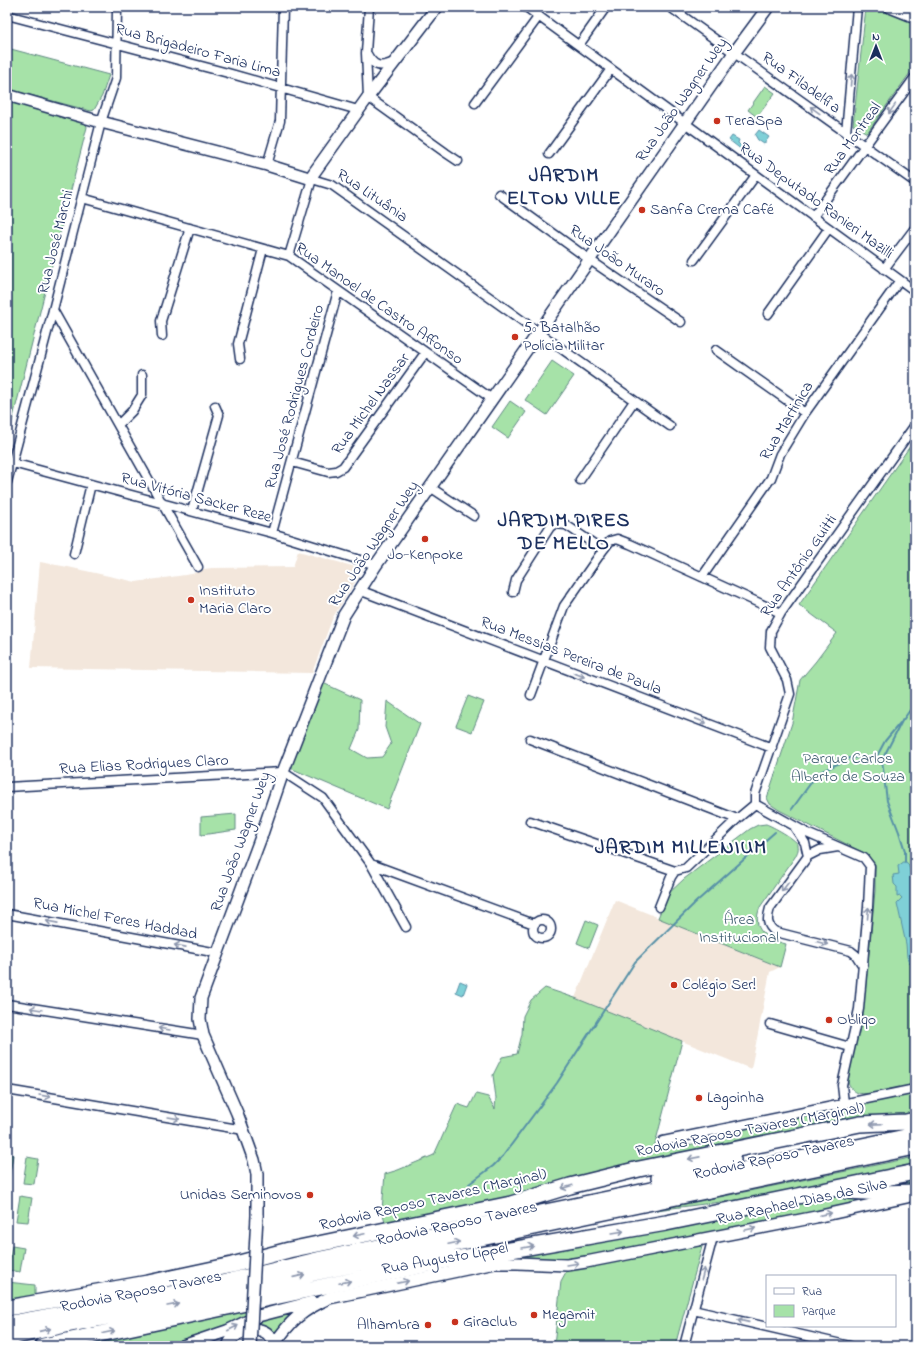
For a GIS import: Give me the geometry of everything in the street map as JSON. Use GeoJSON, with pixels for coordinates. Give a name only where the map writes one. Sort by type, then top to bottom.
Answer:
{"type":"FeatureCollection","features":[{"type":"Feature","properties":{"kind":"highway","name":"Rodovia Raposo Tavares (Marginal)"},"geometry":{"type":"LineString","coordinates":[[7,1308],[148,1283],[232,1265],[289,1250],[511,1204],[570,1186],[619,1174],[860,1124],[906,1122],[915,1120]]}},
{"type":"Feature","properties":{"kind":"highway"},"geometry":{"type":"LineString","coordinates":[[474,1227],[542,1207],[607,1193],[731,1161],[810,1135]]}},
{"type":"Feature","properties":{"kind":"highway","name":"Rodovia Raposo Tavares"},"geometry":{"type":"LineString","coordinates":[[7,1324],[193,1290],[321,1259],[915,1135]]}},
{"type":"Feature","properties":{"kind":"highway","name":"Rodovia Raposo Tavares"},"geometry":{"type":"LineString","coordinates":[[7,1338],[66,1325],[188,1302],[314,1273],[915,1147]]}},
{"type":"Feature","properties":{"kind":"highway"},"geometry":{"type":"LineString","coordinates":[[43,1346],[448,1260],[616,1232],[915,1172]]}},
{"type":"Feature","properties":{"kind":"highway"},"geometry":{"type":"LineString","coordinates":[[802,1195],[852,1191],[915,1194]]}},
{"type":"Feature","properties":{"kind":"main road"},"geometry":{"type":"LineString","coordinates":[[312,179],[313,174],[358,110],[437,7]]}},
{"type":"Feature","properties":{"kind":"main road","name":"Rua João Wagner Wey"},"geometry":{"type":"LineString","coordinates":[[250,1346],[257,1216],[257,1174],[244,1130],[203,1036],[200,1019],[201,998],[261,837],[283,772],[344,615],[359,590],[734,53],[768,7]]}},
{"type":"Feature","properties":{"kind":"main road"},"geometry":{"type":"LineString","coordinates":[[890,7],[915,17]]}},
{"type":"Feature","properties":{"kind":"main road","name":"Rua Lituânia"},"geometry":{"type":"LineString","coordinates":[[7,95],[101,122],[267,164],[312,179]]}},
{"type":"Feature","properties":{"kind":"main road","name":"Rua Raphael Dias da Silva"},"geometry":{"type":"LineString","coordinates":[[712,1237],[915,1194]]}},
{"type":"Feature","properties":{"kind":"main road","name":"Rua Augusto Lippel"},"geometry":{"type":"LineString","coordinates":[[273,1346],[284,1329],[296,1317],[308,1308],[329,1298],[495,1263],[567,1265],[712,1237]]}},
{"type":"Feature","properties":{"kind":"main road"},"geometry":{"type":"LineString","coordinates":[[183,1346],[227,1331],[247,1320],[273,1311],[329,1298]]}},
{"type":"Feature","properties":{"kind":"main road","name":"Rua Augusto Lippel"},"geometry":{"type":"LineString","coordinates":[[203,1339],[224,1341],[230,1345],[232,1339],[236,1336],[256,1329],[266,1332],[271,1339],[273,1346]]}},
{"type":"Feature","properties":{"kind":"street","name":"Rua José Marchi"},"geometry":{"type":"LineString","coordinates":[[7,482],[10,462],[54,310],[101,122],[116,78],[117,7]]}},
{"type":"Feature","properties":{"kind":"street"},"geometry":{"type":"LineString","coordinates":[[267,164],[280,121],[284,7]]}},
{"type":"Feature","properties":{"kind":"street"},"geometry":{"type":"LineString","coordinates":[[369,7],[366,53],[368,97],[458,161]]}},
{"type":"Feature","properties":{"kind":"street","name":"Rua Deputado Ranieri Mazilli"},"geometry":{"type":"LineString","coordinates":[[526,7],[915,291]]}},
{"type":"Feature","properties":{"kind":"street"},"geometry":{"type":"LineString","coordinates":[[579,45],[606,7]]}},
{"type":"Feature","properties":{"kind":"street","name":"Rua Filadelfia"},"geometry":{"type":"LineString","coordinates":[[670,7],[915,182]]}},
{"type":"Feature","properties":{"kind":"street"},"geometry":{"type":"LineString","coordinates":[[846,133],[857,7]]}},
{"type":"Feature","properties":{"kind":"street","name":"Rua Brigadeiro Faria Lima"},"geometry":{"type":"LineString","coordinates":[[7,15],[116,43],[358,110]]}},
{"type":"Feature","properties":{"kind":"street"},"geometry":{"type":"LineString","coordinates":[[475,103],[539,16]]}},
{"type":"Feature","properties":{"kind":"street"},"geometry":{"type":"LineString","coordinates":[[366,53],[371,62],[376,65],[385,66],[394,62]]}},
{"type":"Feature","properties":{"kind":"street"},"geometry":{"type":"LineString","coordinates":[[549,154],[611,69]]}},
{"type":"Feature","properties":{"kind":"street","name":"Rua Montreal"},"geometry":{"type":"LineString","coordinates":[[813,217],[915,77]]}},
{"type":"Feature","properties":{"kind":"street"},"geometry":{"type":"LineString","coordinates":[[694,260],[756,175]]}},
{"type":"Feature","properties":{"kind":"street"},"geometry":{"type":"LineString","coordinates":[[289,256],[312,179]]}},
{"type":"Feature","properties":{"kind":"street","name":"Rua Lituânia"},"geometry":{"type":"LineString","coordinates":[[312,179],[332,185],[670,426]]}},
{"type":"Feature","properties":{"kind":"street","name":"Rua João Muraro"},"geometry":{"type":"LineString","coordinates":[[499,194],[590,260],[681,322]]}},
{"type":"Feature","properties":{"kind":"street","name":"Rua Manoel de Castro Affonso"},"geometry":{"type":"LineString","coordinates":[[82,198],[289,256],[338,292],[492,399]]}},
{"type":"Feature","properties":{"kind":"street"},"geometry":{"type":"LineString","coordinates":[[162,336],[161,321],[190,228]]}},
{"type":"Feature","properties":{"kind":"street"},"geometry":{"type":"LineString","coordinates":[[768,314],[829,228]]}},
{"type":"Feature","properties":{"kind":"street"},"geometry":{"type":"LineString","coordinates":[[884,269],[915,228]]}},
{"type":"Feature","properties":{"kind":"street"},"geometry":{"type":"LineString","coordinates":[[240,359],[238,344],[263,249]]}},
{"type":"Feature","properties":{"kind":"street","name":"Rua Martinica"},"geometry":{"type":"LineString","coordinates":[[702,578],[771,478],[780,454],[805,413],[900,280]]}},
{"type":"Feature","properties":{"kind":"street","name":"Rua José Rodrigues Cordeiro"},"geometry":{"type":"LineString","coordinates":[[272,533],[338,292]]}},
{"type":"Feature","properties":{"kind":"street"},"geometry":{"type":"LineString","coordinates":[[54,310],[198,568]]}},
{"type":"Feature","properties":{"kind":"street"},"geometry":{"type":"LineString","coordinates":[[716,350],[805,413]]}},
{"type":"Feature","properties":{"kind":"street","name":"Rua Michel Nassar"},"geometry":{"type":"LineString","coordinates":[[292,462],[328,472],[336,471],[344,467],[425,353]]}},
{"type":"Feature","properties":{"kind":"street"},"geometry":{"type":"LineString","coordinates":[[118,425],[132,411],[142,394],[142,374]]}},
{"type":"Feature","properties":{"kind":"street"},"geometry":{"type":"LineString","coordinates":[[580,480],[634,401]]}},
{"type":"Feature","properties":{"kind":"street"},"geometry":{"type":"LineString","coordinates":[[192,511],[219,415],[216,406]]}},
{"type":"Feature","properties":{"kind":"street","name":"Rua Antônio Guitti"},"geometry":{"type":"LineString","coordinates":[[755,804],[755,794],[790,694],[788,680],[770,647],[772,631],[781,613],[915,425]]}},
{"type":"Feature","properties":{"kind":"street","name":"Rua Vitória Sacker Reze"},"geometry":{"type":"LineString","coordinates":[[10,462],[272,533],[376,565]]}},
{"type":"Feature","properties":{"kind":"street"},"geometry":{"type":"LineString","coordinates":[[74,554],[90,484]]}},
{"type":"Feature","properties":{"kind":"street"},"geometry":{"type":"LineString","coordinates":[[430,487],[474,516]]}},
{"type":"Feature","properties":{"kind":"street"},"geometry":{"type":"LineString","coordinates":[[513,592],[516,580],[550,527],[554,524],[566,525],[602,550]]}},
{"type":"Feature","properties":{"kind":"street"},"geometry":{"type":"LineString","coordinates":[[531,695],[564,606],[602,550],[610,541],[617,539],[630,544],[781,613]]}},
{"type":"Feature","properties":{"kind":"street","name":"Rua Messias Pereira de Paula"},"geometry":{"type":"LineString","coordinates":[[359,590],[772,748]]}},
{"type":"Feature","properties":{"kind":"street"},"geometry":{"type":"LineString","coordinates":[[530,739],[737,819]]}},
{"type":"Feature","properties":{"kind":"street"},"geometry":{"type":"LineString","coordinates":[[283,772],[323,798],[371,864],[406,927]]}},
{"type":"Feature","properties":{"kind":"street","name":"Rua Elias Rodrigues Claro"},"geometry":{"type":"LineString","coordinates":[[7,787],[283,772]]}},
{"type":"Feature","properties":{"kind":"street"},"geometry":{"type":"LineString","coordinates":[[530,821],[675,871],[686,868],[737,819],[755,804],[794,826],[864,858],[870,866],[866,939],[859,1009],[842,1085],[844,1104]]}},
{"type":"Feature","properties":{"kind":"street"},"geometry":{"type":"LineString","coordinates":[[794,826],[805,843],[808,856]]}},
{"type":"Feature","properties":{"kind":"street"},"geometry":{"type":"LineString","coordinates":[[838,847],[820,850],[808,856],[770,908],[767,916],[768,924],[771,930],[776,932],[848,950],[854,953],[863,966]]}},
{"type":"Feature","properties":{"kind":"street"},"geometry":{"type":"LineString","coordinates":[[371,864],[534,924]]}},
{"type":"Feature","properties":{"kind":"street"},"geometry":{"type":"LineString","coordinates":[[659,906],[670,877],[675,871]]}},
{"type":"Feature","properties":{"kind":"street","name":"Rua Michel Feres Haddad"},"geometry":{"type":"LineString","coordinates":[[7,914],[218,953]]}},
{"type":"Feature","properties":{"kind":"street"},"geometry":{"type":"LineString","coordinates":[[848,950],[857,947],[866,939]]}},
{"type":"Feature","properties":{"kind":"street"},"geometry":{"type":"LineString","coordinates":[[7,1004],[203,1036]]}},
{"type":"Feature","properties":{"kind":"street"},"geometry":{"type":"LineString","coordinates":[[770,1024],[850,1047]]}},
{"type":"Feature","properties":{"kind":"street"},"geometry":{"type":"LineString","coordinates":[[663,1142],[915,1089]]}},
{"type":"Feature","properties":{"kind":"street"},"geometry":{"type":"LineString","coordinates":[[7,1090],[244,1130]]}},
{"type":"Feature","properties":{"kind":"street"},"geometry":{"type":"LineString","coordinates":[[224,1126],[227,1125],[237,1114]]}},
{"type":"Feature","properties":{"kind":"street","name":"Rua Raphael Dias da Silva"},"geometry":{"type":"LineString","coordinates":[[684,1346],[712,1237]]}},
{"type":"Feature","properties":{"kind":"street"},"geometry":{"type":"LineString","coordinates":[[693,1310],[766,1327]]}},
{"type":"Feature","properties":{"kind":"street"},"geometry":{"type":"LineString","coordinates":[[767,1327],[850,1346]]}},
{"type":"Feature","properties":{"kind":"shaded area","name":"Instituto Maria Claro"},"geometry":{"type":"Polygon","coordinates":[[[298,551],[363,569],[333,617],[312,673],[31,668],[40,562],[136,582],[192,574],[204,569],[212,568],[293,567],[298,551]]]}},
{"type":"Feature","properties":{"kind":"shaded area","name":"Colégio Ser!"},"geometry":{"type":"Polygon","coordinates":[[[615,900],[780,967],[770,972],[751,1069],[575,998],[615,900]]]}},
{"type":"Feature","properties":{"kind":"green space"},"geometry":{"type":"Polygon","coordinates":[[[866,7],[897,15],[915,22],[915,66],[867,133],[853,125],[866,7]]]}},
{"type":"Feature","properties":{"kind":"green space"},"geometry":{"type":"Polygon","coordinates":[[[7,48],[109,75],[102,96],[94,110],[91,111],[7,89],[7,48]]]}},
{"type":"Feature","properties":{"kind":"green space"},"geometry":{"type":"Polygon","coordinates":[[[765,86],[775,93],[757,117],[748,110],[765,86]]]}},
{"type":"Feature","properties":{"kind":"green space"},"geometry":{"type":"Polygon","coordinates":[[[7,100],[86,124],[87,127],[7,441],[7,100]]]}},
{"type":"Feature","properties":{"kind":"green space"},"geometry":{"type":"Polygon","coordinates":[[[552,361],[574,376],[547,415],[525,400],[552,361]]]}},
{"type":"Feature","properties":{"kind":"green space"},"geometry":{"type":"Polygon","coordinates":[[[510,401],[526,412],[508,438],[492,427],[510,401]]]}},
{"type":"Feature","properties":{"kind":"green space","name":"Parque Carlos Alberto de Souza"},"geometry":{"type":"Polygon","coordinates":[[[915,439],[915,1084],[886,1091],[863,1094],[852,1089],[847,1079],[863,1012],[875,891],[875,864],[866,854],[779,810],[770,804],[767,798],[792,723],[800,680],[837,633],[799,605],[915,439]]]}},
{"type":"Feature","properties":{"kind":"green space"},"geometry":{"type":"Polygon","coordinates":[[[323,683],[360,700],[359,730],[351,749],[367,758],[382,757],[391,744],[385,727],[387,701],[420,724],[387,809],[290,768],[323,683]]]}},
{"type":"Feature","properties":{"kind":"green space"},"geometry":{"type":"Polygon","coordinates":[[[468,696],[484,702],[472,732],[456,726],[468,696]]]}},
{"type":"Feature","properties":{"kind":"green space"},"geometry":{"type":"Polygon","coordinates":[[[236,814],[236,830],[201,835],[201,817],[236,814]]]}},
{"type":"Feature","properties":{"kind":"green space","name":"Área Institucional"},"geometry":{"type":"Polygon","coordinates":[[[766,824],[789,836],[798,845],[798,851],[795,857],[760,907],[758,915],[757,922],[762,932],[772,939],[786,944],[780,967],[658,918],[667,895],[684,879],[750,829],[758,825],[766,824]]]}},
{"type":"Feature","properties":{"kind":"green space"},"geometry":{"type":"Polygon","coordinates":[[[586,920],[598,925],[589,948],[577,943],[586,920]]]}},
{"type":"Feature","properties":{"kind":"green space"},"geometry":{"type":"Polygon","coordinates":[[[545,988],[575,998],[682,1041],[653,1152],[733,1136],[734,1131],[915,1093],[915,1114],[517,1197],[386,1226],[382,1210],[385,1174],[434,1155],[457,1104],[469,1108],[476,1094],[488,1097],[495,1109],[496,1098],[493,1075],[502,1057],[517,1054],[522,1034],[523,1016],[531,1000],[545,988]]]}},
{"type":"Feature","properties":{"kind":"green space"},"geometry":{"type":"Polygon","coordinates":[[[7,1154],[13,1155],[9,1180],[7,1179],[7,1154]]]}},
{"type":"Feature","properties":{"kind":"green space"},"geometry":{"type":"Polygon","coordinates":[[[27,1157],[38,1159],[34,1184],[23,1183],[27,1157]]]}},
{"type":"Feature","properties":{"kind":"green space"},"geometry":{"type":"Polygon","coordinates":[[[915,1157],[915,1168],[761,1197],[656,1210],[915,1157]]]}},
{"type":"Feature","properties":{"kind":"green space"},"geometry":{"type":"Polygon","coordinates":[[[915,1177],[915,1190],[878,1186],[915,1177]]]}},
{"type":"Feature","properties":{"kind":"green space"},"geometry":{"type":"Polygon","coordinates":[[[20,1196],[32,1198],[28,1222],[16,1221],[20,1196]]]}},
{"type":"Feature","properties":{"kind":"green space"},"geometry":{"type":"Polygon","coordinates":[[[834,1197],[876,1199],[576,1258],[552,1259],[331,1292],[269,1307],[239,1319],[225,1328],[159,1346],[83,1345],[83,1344],[506,1255],[834,1197]]]}},
{"type":"Feature","properties":{"kind":"green space"},"geometry":{"type":"Polygon","coordinates":[[[703,1243],[675,1346],[554,1346],[561,1281],[566,1272],[574,1268],[703,1243]]]}},
{"type":"Feature","properties":{"kind":"green space"},"geometry":{"type":"Polygon","coordinates":[[[12,1246],[24,1248],[20,1272],[8,1270],[12,1246]]]}},
{"type":"Feature","properties":{"kind":"green space"},"geometry":{"type":"Polygon","coordinates":[[[7,1282],[35,1285],[35,1295],[32,1298],[7,1302],[7,1282]]]}},
{"type":"Feature","properties":{"kind":"green space"},"geometry":{"type":"Polygon","coordinates":[[[293,1312],[293,1315],[281,1326],[274,1337],[272,1333],[227,1339],[224,1337],[258,1321],[293,1312]]]}},
{"type":"Feature","properties":{"kind":"water"},"geometry":{"type":"Polygon","coordinates":[[[759,130],[769,137],[764,144],[758,140],[755,135],[759,130]]]}},
{"type":"Feature","properties":{"kind":"water"},"geometry":{"type":"Polygon","coordinates":[[[732,136],[739,140],[738,143],[741,146],[748,146],[752,154],[751,157],[729,140],[732,136]]]}},
{"type":"Feature","properties":{"kind":"water"},"geometry":{"type":"Polygon","coordinates":[[[905,861],[910,869],[912,883],[912,910],[916,931],[915,966],[909,962],[907,957],[906,944],[897,903],[902,898],[900,896],[897,897],[897,887],[894,884],[893,875],[899,874],[898,866],[905,861]]]}},
{"type":"Feature","properties":{"kind":"water"},"geometry":{"type":"Polygon","coordinates":[[[460,981],[467,984],[463,995],[456,992],[460,981]]]}},
{"type":"Feature","properties":{"kind":"waterway"},"geometry":{"type":"LineString","coordinates":[[915,605],[911,619],[915,643]]}},
{"type":"Feature","properties":{"kind":"waterway"},"geometry":{"type":"LineString","coordinates":[[903,720],[915,703]]}},
{"type":"Feature","properties":{"kind":"waterway"},"geometry":{"type":"LineString","coordinates":[[903,719],[882,760],[887,801],[905,851],[905,862]]}},
{"type":"Feature","properties":{"kind":"waterway"},"geometry":{"type":"LineString","coordinates":[[792,809],[818,773],[850,758],[877,756],[885,741],[900,723]]}},
{"type":"Feature","properties":{"kind":"waterway"},"geometry":{"type":"LineString","coordinates":[[469,1184],[493,1166],[503,1156],[557,1083],[635,962],[696,902],[775,832]]}},
{"type":"Feature","properties":{"kind":"place","name":"TeraSpa"},"geometry":{"type":"Point","coordinates":[717,121]}},
{"type":"Feature","properties":{"kind":"place","name":"Sanfa Crema Café"},"geometry":{"type":"Point","coordinates":[642,210]}},
{"type":"Feature","properties":{"kind":"place","name":"5º Batalhão Polícia Militar"},"geometry":{"type":"Point","coordinates":[515,337]}},
{"type":"Feature","properties":{"kind":"place","name":"Jo-Kenpoke"},"geometry":{"type":"Point","coordinates":[425,539]}},
{"type":"Feature","properties":{"kind":"place","name":"Instituto Maria Claro"},"geometry":{"type":"Point","coordinates":[191,600]}},
{"type":"Feature","properties":{"kind":"place","name":"Colégio Ser!"},"geometry":{"type":"Point","coordinates":[674,985]}},
{"type":"Feature","properties":{"kind":"place","name":"Obliqo"},"geometry":{"type":"Point","coordinates":[829,1020]}},
{"type":"Feature","properties":{"kind":"place","name":"Lagoinha"},"geometry":{"type":"Point","coordinates":[699,1098]}},
{"type":"Feature","properties":{"kind":"place","name":"Unidas Seminovos"},"geometry":{"type":"Point","coordinates":[310,1195]}},
{"type":"Feature","properties":{"kind":"place","name":"Megamit"},"geometry":{"type":"Point","coordinates":[534,1315]}},
{"type":"Feature","properties":{"kind":"place","name":"Giraclub"},"geometry":{"type":"Point","coordinates":[455,1322]}},
{"type":"Feature","properties":{"kind":"place","name":"Alhambra"},"geometry":{"type":"Point","coordinates":[428,1325]}},
{"type":"Feature","properties":{"kind":"district","name":"JARDIM ELTON VILLE"},"geometry":{"type":"Point","coordinates":[564,188]}},
{"type":"Feature","properties":{"kind":"district","name":"JARDIM PIRES DE MELLO"},"geometry":{"type":"Point","coordinates":[564,532]}},
{"type":"Feature","properties":{"kind":"district","name":"JARDIM MILLENIUM"},"geometry":{"type":"Point","coordinates":[681,848]}}]}
